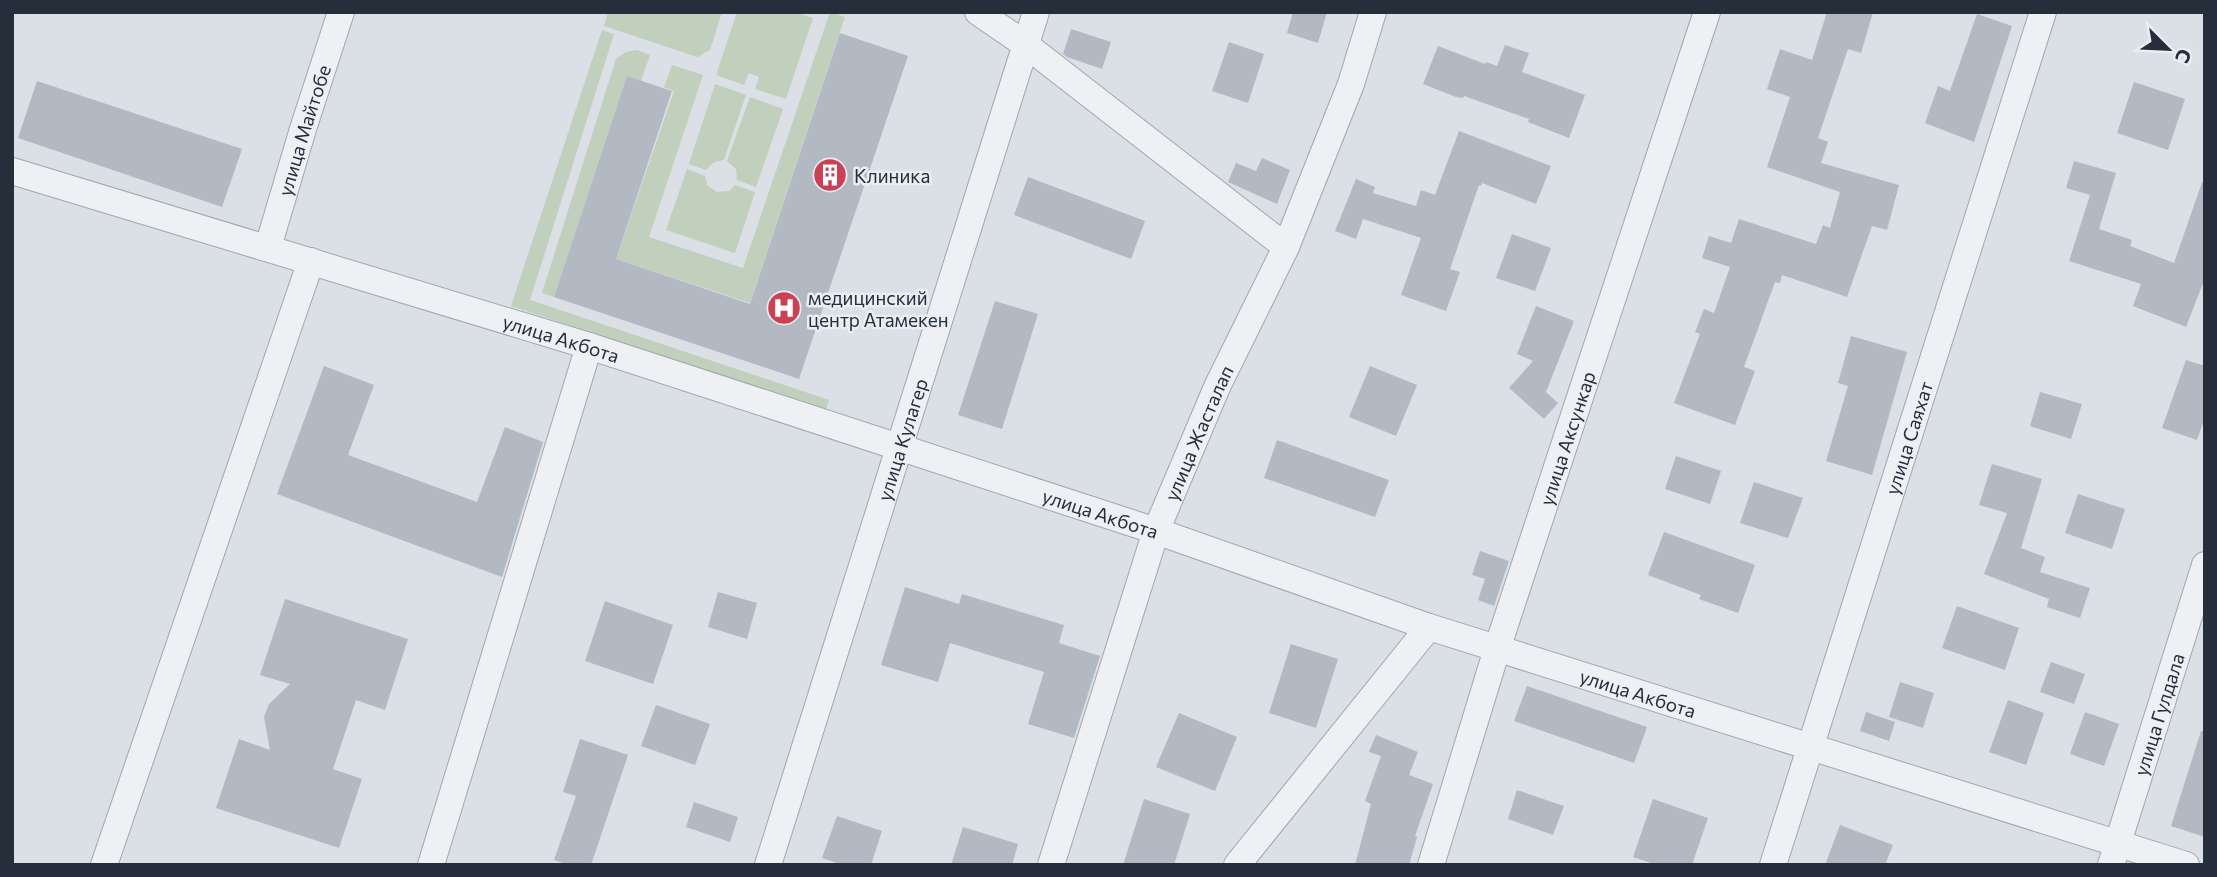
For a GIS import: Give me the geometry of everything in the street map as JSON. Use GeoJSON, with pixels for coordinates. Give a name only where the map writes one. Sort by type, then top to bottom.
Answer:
{"type":"FeatureCollection","features":[{"type":"Feature","properties":{"kind":"street","name":"улица Майтобе"},"geometry":{"type":"LineString","coordinates":[[268,247],[341,12]]}},
{"type":"Feature","properties":{"kind":"street"},"geometry":{"type":"LineString","coordinates":[[978,12],[1026,45],[1286,247]]}},
{"type":"Feature","properties":{"kind":"street","name":"улица Кулагер"},"geometry":{"type":"LineString","coordinates":[[768,865],[1036,12]]}},
{"type":"Feature","properties":{"kind":"street","name":"улица Жасталап"},"geometry":{"type":"LineString","coordinates":[[1051,865],[1156,531],[1217,387],[1286,247],[1351,84],[1373,12]]}},
{"type":"Feature","properties":{"kind":"street","name":"улица Аксункар"},"geometry":{"type":"LineString","coordinates":[[1431,865],[1497,649],[1707,12]]}},
{"type":"Feature","properties":{"kind":"street","name":"улица Саяхат"},"geometry":{"type":"LineString","coordinates":[[1773,865],[2043,12]]}},
{"type":"Feature","properties":{"kind":"street","name":"улица Акбота"},"geometry":{"type":"LineString","coordinates":[[12,171],[589,346],[899,446],[1156,531],[1429,627],[1810,747],[2114,854],[2186,865]]}},
{"type":"Feature","properties":{"kind":"street"},"geometry":{"type":"LineString","coordinates":[[104,865],[311,261]]}},
{"type":"Feature","properties":{"kind":"street"},"geometry":{"type":"LineString","coordinates":[[431,865],[589,346]]}},
{"type":"Feature","properties":{"kind":"street","name":"улица Гулдала"},"geometry":{"type":"LineString","coordinates":[[2114,854],[2205,565]]}},
{"type":"Feature","properties":{"kind":"street"},"geometry":{"type":"LineString","coordinates":[[1237,865],[1429,627]]}},
{"type":"Feature","properties":{"kind":"green space"},"geometry":{"type":"Polygon","coordinates":[[[608,12],[722,12],[710,50],[697,57],[604,26],[608,12]]]}},
{"type":"Feature","properties":{"kind":"green space"},"geometry":{"type":"Polygon","coordinates":[[[737,12],[795,12],[813,18],[786,99],[755,89],[759,77],[749,73],[744,85],[716,75],[737,12]]]}},
{"type":"Feature","properties":{"kind":"green space"},"geometry":{"type":"Polygon","coordinates":[[[830,12],[845,17],[750,303],[616,259],[674,91],[664,87],[672,65],[703,75],[649,237],[743,268],[830,12]]]}},
{"type":"Feature","properties":{"kind":"green space"},"geometry":{"type":"Polygon","coordinates":[[[602,30],[614,34],[530,300],[829,400],[826,410],[511,306],[602,30]]]}},
{"type":"Feature","properties":{"kind":"green space"},"geometry":{"type":"Polygon","coordinates":[[[637,50],[650,55],[641,81],[627,77],[554,297],[542,293],[616,59],[626,52],[637,50]]]}},
{"type":"Feature","properties":{"kind":"green space"},"geometry":{"type":"Polygon","coordinates":[[[715,84],[746,95],[724,160],[714,162],[706,170],[689,164],[715,84]]]}},
{"type":"Feature","properties":{"kind":"green space"},"geometry":{"type":"Polygon","coordinates":[[[750,97],[783,109],[756,187],[737,180],[736,169],[727,161],[750,97]]]}},
{"type":"Feature","properties":{"kind":"green space"},"geometry":{"type":"Polygon","coordinates":[[[687,169],[705,176],[707,185],[717,192],[729,191],[735,185],[755,192],[735,253],[666,230],[687,169]]]}},
{"type":"Feature","properties":{"kind":"building"},"geometry":{"type":"Polygon","coordinates":[[[1293,12],[1327,12],[1318,43],[1287,33],[1293,12]]]}},
{"type":"Feature","properties":{"kind":"building"},"geometry":{"type":"Polygon","coordinates":[[[1827,12],[1873,12],[1861,53],[1848,49],[1818,138],[1828,142],[1821,163],[1899,185],[1887,230],[1872,226],[1847,297],[1782,275],[1780,283],[1775,282],[1744,367],[1755,371],[1735,425],[1674,403],[1700,334],[1695,332],[1704,309],[1714,313],[1730,267],[1702,258],[1709,236],[1731,243],[1739,219],[1816,244],[1823,225],[1830,228],[1840,192],[1767,167],[1790,97],[1767,89],[1780,49],[1812,60],[1827,12]]]}},
{"type":"Feature","properties":{"kind":"building"},"geometry":{"type":"Polygon","coordinates":[[[1977,14],[2012,26],[1974,142],[1925,123],[1938,86],[1950,91],[1977,14]]]}},
{"type":"Feature","properties":{"kind":"building"},"geometry":{"type":"Polygon","coordinates":[[[1071,29],[1111,42],[1102,69],[1063,54],[1071,29]]]}},
{"type":"Feature","properties":{"kind":"building","name":"Клиника"},"geometry":{"type":"Polygon","coordinates":[[[840,33],[908,56],[799,379],[554,297],[627,76],[672,91],[616,259],[750,304],[840,33]]]}},
{"type":"Feature","properties":{"kind":"building"},"geometry":{"type":"Polygon","coordinates":[[[1229,42],[1264,54],[1248,103],[1212,91],[1229,42]]]}},
{"type":"Feature","properties":{"kind":"building"},"geometry":{"type":"Polygon","coordinates":[[[1505,45],[1529,53],[1522,72],[1585,95],[1569,138],[1528,122],[1529,119],[1423,84],[1438,46],[1497,66],[1505,45]]]}},
{"type":"Feature","properties":{"kind":"building"},"geometry":{"type":"Polygon","coordinates":[[[37,81],[242,149],[222,207],[18,138],[37,81]]]}},
{"type":"Feature","properties":{"kind":"building"},"geometry":{"type":"Polygon","coordinates":[[[2134,82],[2185,99],[2168,150],[2117,133],[2134,82]]]}},
{"type":"Feature","properties":{"kind":"building"},"geometry":{"type":"Polygon","coordinates":[[[1459,131],[1551,166],[1536,204],[1482,183],[1479,185],[1450,269],[1460,272],[1446,311],[1401,295],[1421,238],[1363,219],[1356,239],[1335,231],[1356,179],[1375,187],[1373,193],[1416,206],[1421,190],[1435,195],[1459,131]]]}},
{"type":"Feature","properties":{"kind":"building"},"geometry":{"type":"Polygon","coordinates":[[[1262,158],[1290,170],[1277,204],[1228,182],[1236,163],[1256,171],[1262,158]]]}},
{"type":"Feature","properties":{"kind":"building"},"geometry":{"type":"Polygon","coordinates":[[[2074,161],[2116,173],[2099,229],[2132,240],[2130,246],[2174,263],[2202,182],[2205,183],[2205,278],[2186,327],[2133,306],[2141,284],[2069,261],[2090,195],[2066,188],[2074,161]]]}},
{"type":"Feature","properties":{"kind":"building"},"geometry":{"type":"Polygon","coordinates":[[[1028,177],[1145,221],[1131,259],[1014,215],[1028,177]]]}},
{"type":"Feature","properties":{"kind":"building"},"geometry":{"type":"Polygon","coordinates":[[[1512,234],[1551,248],[1535,291],[1496,278],[1512,234]]]}},
{"type":"Feature","properties":{"kind":"building"},"geometry":{"type":"Polygon","coordinates":[[[995,301],[1038,314],[1002,429],[958,415],[995,301]]]}},
{"type":"Feature","properties":{"kind":"building"},"geometry":{"type":"Polygon","coordinates":[[[1536,306],[1574,321],[1546,392],[1558,403],[1544,419],[1509,388],[1533,361],[1517,354],[1536,306]]]}},
{"type":"Feature","properties":{"kind":"building"},"geometry":{"type":"Polygon","coordinates":[[[1851,336],[1907,352],[1872,475],[1826,461],[1848,386],[1838,383],[1851,336]]]}},
{"type":"Feature","properties":{"kind":"building"},"geometry":{"type":"Polygon","coordinates":[[[2186,360],[2205,366],[2205,417],[2197,440],[2162,428],[2186,360]]]}},
{"type":"Feature","properties":{"kind":"building"},"geometry":{"type":"Polygon","coordinates":[[[324,366],[374,385],[348,455],[477,502],[505,427],[543,442],[502,577],[277,494],[324,366]]]}},
{"type":"Feature","properties":{"kind":"building"},"geometry":{"type":"Polygon","coordinates":[[[1370,366],[1417,385],[1396,436],[1349,417],[1370,366]]]}},
{"type":"Feature","properties":{"kind":"building"},"geometry":{"type":"Polygon","coordinates":[[[2040,392],[2082,404],[2071,439],[2030,426],[2040,392]]]}},
{"type":"Feature","properties":{"kind":"building"},"geometry":{"type":"Polygon","coordinates":[[[1277,440],[1389,480],[1375,517],[1264,478],[1277,440]]]}},
{"type":"Feature","properties":{"kind":"building"},"geometry":{"type":"Polygon","coordinates":[[[1676,456],[1721,471],[1710,504],[1665,489],[1676,456]]]}},
{"type":"Feature","properties":{"kind":"building"},"geometry":{"type":"Polygon","coordinates":[[[1992,464],[2042,479],[2021,548],[2045,557],[2040,572],[2090,588],[2080,618],[2047,607],[2049,599],[1984,574],[2007,513],[1979,505],[1992,464]]]}},
{"type":"Feature","properties":{"kind":"building"},"geometry":{"type":"Polygon","coordinates":[[[1754,482],[1803,498],[1788,538],[1740,523],[1754,482]]]}},
{"type":"Feature","properties":{"kind":"building"},"geometry":{"type":"Polygon","coordinates":[[[2078,494],[2125,509],[2112,549],[2065,533],[2078,494]]]}},
{"type":"Feature","properties":{"kind":"building"},"geometry":{"type":"Polygon","coordinates":[[[1664,532],[1755,565],[1738,613],[1699,599],[1701,595],[1648,575],[1664,532]]]}},
{"type":"Feature","properties":{"kind":"building"},"geometry":{"type":"Polygon","coordinates":[[[1480,551],[1509,561],[1494,606],[1478,600],[1485,579],[1472,575],[1480,551]]]}},
{"type":"Feature","properties":{"kind":"building"},"geometry":{"type":"Polygon","coordinates":[[[905,587],[959,604],[962,594],[1064,625],[1059,643],[1100,656],[1074,738],[1028,724],[1044,672],[950,643],[938,682],[881,665],[905,587]]]}},
{"type":"Feature","properties":{"kind":"building"},"geometry":{"type":"Polygon","coordinates":[[[718,592],[757,603],[747,639],[708,627],[718,592]]]}},
{"type":"Feature","properties":{"kind":"building"},"geometry":{"type":"Polygon","coordinates":[[[285,599],[408,639],[385,710],[356,700],[333,769],[362,779],[339,848],[216,808],[239,739],[270,750],[264,717],[269,704],[290,684],[260,675],[285,599]]]}},
{"type":"Feature","properties":{"kind":"building"},"geometry":{"type":"Polygon","coordinates":[[[605,601],[673,625],[653,684],[585,661],[605,601]]]}},
{"type":"Feature","properties":{"kind":"building"},"geometry":{"type":"Polygon","coordinates":[[[1957,606],[2019,628],[2005,670],[1942,648],[1957,606]]]}},
{"type":"Feature","properties":{"kind":"building"},"geometry":{"type":"Polygon","coordinates":[[[1291,644],[1338,659],[1316,728],[1269,713],[1291,644]]]}},
{"type":"Feature","properties":{"kind":"building"},"geometry":{"type":"Polygon","coordinates":[[[2051,662],[2085,674],[2074,704],[2040,692],[2051,662]]]}},
{"type":"Feature","properties":{"kind":"building"},"geometry":{"type":"Polygon","coordinates":[[[1900,682],[1934,693],[1923,728],[1889,717],[1900,682]]]}},
{"type":"Feature","properties":{"kind":"building"},"geometry":{"type":"Polygon","coordinates":[[[1527,686],[1647,727],[1634,763],[1514,721],[1527,686]]]}},
{"type":"Feature","properties":{"kind":"building"},"geometry":{"type":"Polygon","coordinates":[[[2008,700],[2044,713],[2026,765],[1989,752],[2008,700]]]}},
{"type":"Feature","properties":{"kind":"building"},"geometry":{"type":"Polygon","coordinates":[[[656,705],[710,724],[695,765],[641,746],[656,705]]]}},
{"type":"Feature","properties":{"kind":"building"},"geometry":{"type":"Polygon","coordinates":[[[1866,712],[1895,722],[1889,741],[1860,731],[1866,712]]]}},
{"type":"Feature","properties":{"kind":"building"},"geometry":{"type":"Polygon","coordinates":[[[2085,712],[2119,724],[2104,766],[2070,754],[2085,712]]]}},
{"type":"Feature","properties":{"kind":"building"},"geometry":{"type":"Polygon","coordinates":[[[1179,713],[1237,737],[1215,791],[1156,767],[1179,713]]]}},
{"type":"Feature","properties":{"kind":"building"},"geometry":{"type":"Polygon","coordinates":[[[2201,731],[2205,731],[2205,837],[2171,826],[2201,731]]]}},
{"type":"Feature","properties":{"kind":"building"},"geometry":{"type":"Polygon","coordinates":[[[1376,735],[1418,752],[1409,775],[1433,784],[1415,836],[1417,837],[1409,865],[1355,865],[1371,804],[1365,801],[1381,756],[1369,752],[1376,735]]]}},
{"type":"Feature","properties":{"kind":"building"},"geometry":{"type":"Polygon","coordinates":[[[580,739],[628,755],[591,865],[569,865],[554,860],[576,796],[563,792],[580,739]]]}},
{"type":"Feature","properties":{"kind":"building"},"geometry":{"type":"Polygon","coordinates":[[[1517,790],[1564,806],[1553,835],[1508,819],[1517,790]]]}},
{"type":"Feature","properties":{"kind":"building"},"geometry":{"type":"Polygon","coordinates":[[[1144,799],[1190,814],[1174,865],[1123,865],[1144,799]]]}},
{"type":"Feature","properties":{"kind":"building"},"geometry":{"type":"Polygon","coordinates":[[[1653,799],[1708,818],[1692,865],[1657,865],[1633,857],[1653,799]]]}},
{"type":"Feature","properties":{"kind":"building"},"geometry":{"type":"Polygon","coordinates":[[[694,802],[738,817],[730,842],[686,827],[694,802]]]}},
{"type":"Feature","properties":{"kind":"building"},"geometry":{"type":"Polygon","coordinates":[[[837,816],[882,831],[871,865],[843,865],[822,858],[837,816]]]}},
{"type":"Feature","properties":{"kind":"building"},"geometry":{"type":"Polygon","coordinates":[[[1840,825],[1893,845],[1885,865],[1825,865],[1840,825]]]}},
{"type":"Feature","properties":{"kind":"building"},"geometry":{"type":"Polygon","coordinates":[[[963,827],[1018,844],[1012,865],[951,865],[963,827]]]}},
{"type":"Feature","properties":{"kind":"place","name":"Клиника"},"geometry":{"type":"Point","coordinates":[830,175]}},
{"type":"Feature","properties":{"kind":"place","name":"медицинский центр Атамекен"},"geometry":{"type":"Point","coordinates":[784,308]}}]}
